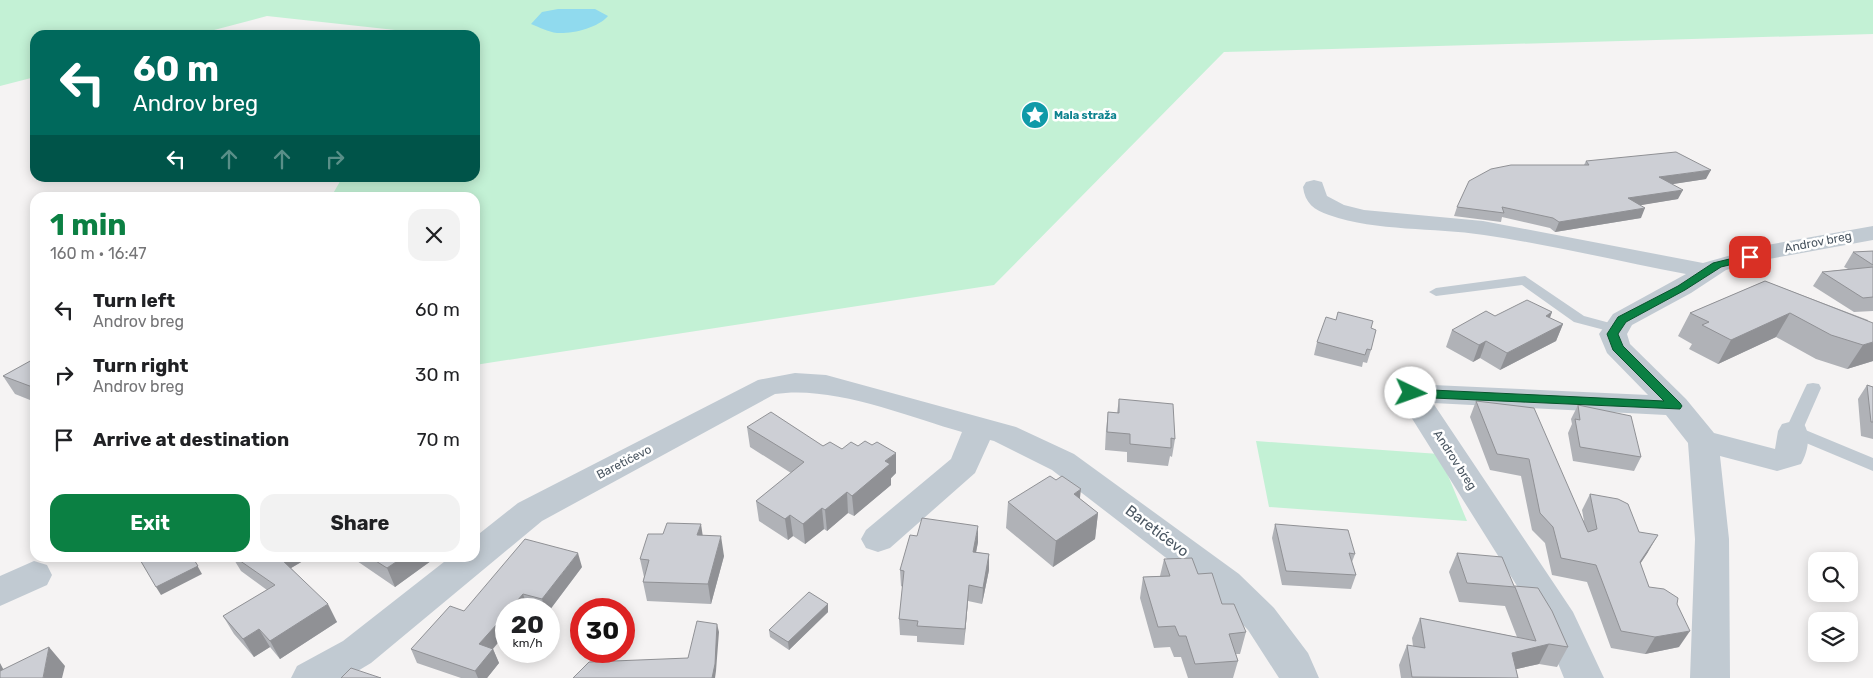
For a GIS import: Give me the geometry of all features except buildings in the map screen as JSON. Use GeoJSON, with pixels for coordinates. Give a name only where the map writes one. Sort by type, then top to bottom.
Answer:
{"type":"FeatureCollection","features":[{"type":"Feature","properties":{"kind":"street"},"geometry":{"type":"LineString","coordinates":[[1314,186],[1316,199],[1336,210],[1364,217],[1483,228],[1707,272]]}},
{"type":"Feature","properties":{"kind":"street","name":"Androv breg"},"geometry":{"type":"LineString","coordinates":[[1616,328],[1622,320],[1717,265],[1767,252],[1873,233]]}},
{"type":"Feature","properties":{"kind":"street"},"geometry":{"type":"LineString","coordinates":[[1616,328],[1613,334],[1617,347],[1675,406],[1703,441],[1712,539],[1710,678]]}},
{"type":"Feature","properties":{"kind":"street","name":"Baretićevo"},"geometry":{"type":"LineString","coordinates":[[480,552],[530,512],[768,386],[795,382],[826,384],[1023,441],[1063,462],[1226,584],[1261,619],[1294,665],[1299,678]]}},
{"type":"Feature","properties":{"kind":"street","name":"Androv breg"},"geometry":{"type":"LineString","coordinates":[[1584,678],[1560,623],[1411,393],[1675,406]]}},
{"type":"Feature","properties":{"kind":"street"},"geometry":{"type":"LineString","coordinates":[[878,538],[964,465],[980,427]]}},
{"type":"Feature","properties":{"kind":"street"},"geometry":{"type":"LineString","coordinates":[[1703,441],[1777,460],[1790,456],[1794,431]]}},
{"type":"Feature","properties":{"kind":"street","name":"Baretićevo"},"geometry":{"type":"LineString","coordinates":[[311,678],[357,652],[468,562]]}},
{"type":"Feature","properties":{"kind":"street"},"geometry":{"type":"LineString","coordinates":[[0,592],[34,575]]}},
{"type":"Feature","properties":{"kind":"lane"},"geometry":{"type":"LineString","coordinates":[[1436,292],[1525,280],[1579,319],[1616,328]]}},
{"type":"Feature","properties":{"kind":"lane"},"geometry":{"type":"LineString","coordinates":[[1813,388],[1794,431],[1873,465]]}},
{"type":"Feature","properties":{"kind":"green space"},"geometry":{"type":"Polygon","coordinates":[[[0,0],[1873,0],[1873,34],[1224,52],[994,285],[480,364],[480,192],[334,192],[340,182],[480,182],[480,30],[395,30],[267,16],[214,30],[30,30],[30,78],[0,86],[0,0]]]}},
{"type":"Feature","properties":{"kind":"green space"},"geometry":{"type":"Polygon","coordinates":[[[1256,441],[1439,454],[1467,521],[1269,507],[1256,441]]]}},
{"type":"Feature","properties":{"kind":"water"},"geometry":{"type":"Polygon","coordinates":[[[558,9],[595,9],[608,16],[591,27],[563,33],[547,31],[531,24],[542,12],[558,9]]]}},
{"type":"Feature","properties":{"kind":"place","name":"Mala straža"},"geometry":{"type":"Point","coordinates":[1035,115]}},
{"type":"Feature","properties":{"kind":"route"},"geometry":{"type":"LineString","coordinates":[[1411,393],[1675,406],[1637,370],[1617,347],[1613,334],[1622,320],[1682,288],[1717,265],[1750,257]]}}]}
